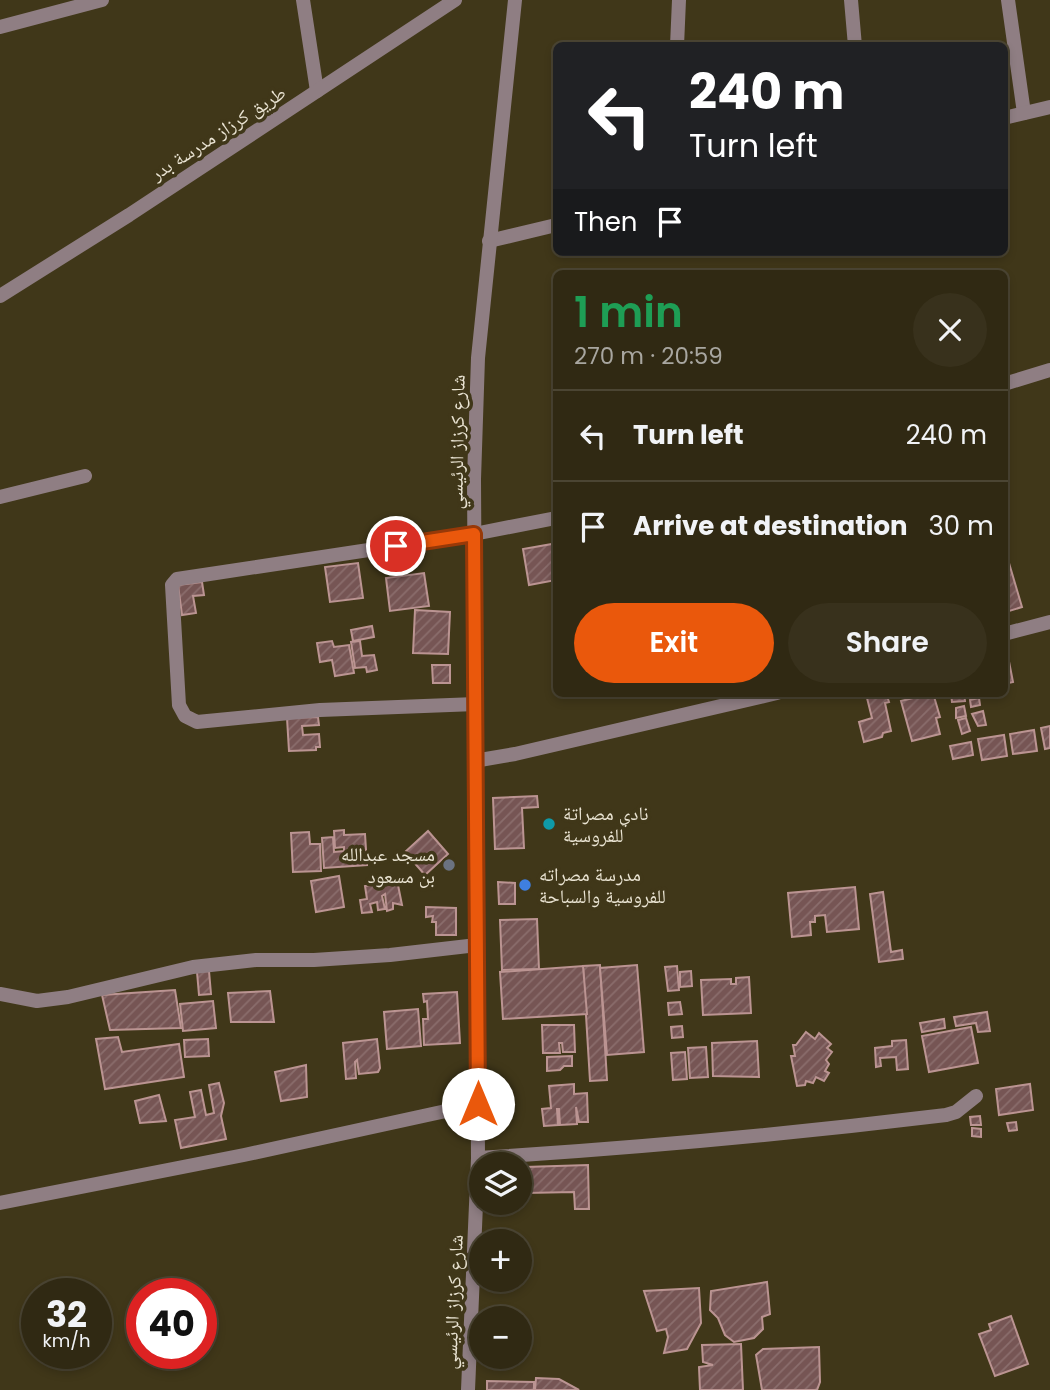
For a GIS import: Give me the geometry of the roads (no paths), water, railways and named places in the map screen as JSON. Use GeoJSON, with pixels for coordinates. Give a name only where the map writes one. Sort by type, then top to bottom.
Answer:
{"type":"FeatureCollection","features":[{"type":"Feature","properties":{"kind":"street"},"geometry":{"type":"LineString","coordinates":[[0,27],[102,0]]}},
{"type":"Feature","properties":{"kind":"street"},"geometry":{"type":"LineString","coordinates":[[303,0],[317,91]]}},
{"type":"Feature","properties":{"kind":"street","name":"طريق كرزاز مدرسة بدر"},"geometry":{"type":"LineString","coordinates":[[0,296],[129,215],[455,0]]}},
{"type":"Feature","properties":{"kind":"street","name":"شارع كرزاز الرئيسي"},"geometry":{"type":"LineString","coordinates":[[478,1152],[474,534],[478,358],[515,0]]}},
{"type":"Feature","properties":{"kind":"street"},"geometry":{"type":"LineString","coordinates":[[677,42],[679,0]]}},
{"type":"Feature","properties":{"kind":"street"},"geometry":{"type":"LineString","coordinates":[[851,0],[855,42]]}},
{"type":"Feature","properties":{"kind":"street"},"geometry":{"type":"LineString","coordinates":[[1008,0],[1024,113]]}},
{"type":"Feature","properties":{"kind":"street"},"geometry":{"type":"LineString","coordinates":[[1008,117],[1050,107]]}},
{"type":"Feature","properties":{"kind":"street"},"geometry":{"type":"LineString","coordinates":[[489,241],[553,226]]}},
{"type":"Feature","properties":{"kind":"street"},"geometry":{"type":"LineString","coordinates":[[1008,383],[1050,370]]}},
{"type":"Feature","properties":{"kind":"street"},"geometry":{"type":"LineString","coordinates":[[0,497],[85,476]]}},
{"type":"Feature","properties":{"kind":"street"},"geometry":{"type":"LineString","coordinates":[[475,704],[320,709],[197,722],[185,716],[179,705],[172,585],[177,579],[474,534],[553,519]]}},
{"type":"Feature","properties":{"kind":"street"},"geometry":{"type":"LineString","coordinates":[[1008,633],[1050,622]]}},
{"type":"Feature","properties":{"kind":"street"},"geometry":{"type":"LineString","coordinates":[[474,761],[515,754],[760,697]]}},
{"type":"Feature","properties":{"kind":"street"},"geometry":{"type":"LineString","coordinates":[[0,994],[37,1001],[68,997],[193,967],[256,960],[314,960],[390,955],[477,946]]}},
{"type":"Feature","properties":{"kind":"street"},"geometry":{"type":"LineString","coordinates":[[532,1154],[700,1142],[946,1115],[956,1112],[976,1096]]}},
{"type":"Feature","properties":{"kind":"street"},"geometry":{"type":"LineString","coordinates":[[0,1203],[244,1155],[478,1104]]}},
{"type":"Feature","properties":{"kind":"street","name":"شارع كرزاز الرئيسي"},"geometry":{"type":"LineString","coordinates":[[468,1390],[476,1215]]}},
{"type":"Feature","properties":{"kind":"place","name":"نادي مصراتة للفروسية"},"geometry":{"type":"Point","coordinates":[549,824]}},
{"type":"Feature","properties":{"kind":"place","name":"مسجد عبدالله بن مسعود"},"geometry":{"type":"Point","coordinates":[449,865]}},
{"type":"Feature","properties":{"kind":"place","name":"مدرسة مصراته للفروسية والسباحة"},"geometry":{"type":"Point","coordinates":[525,885]}}]}
